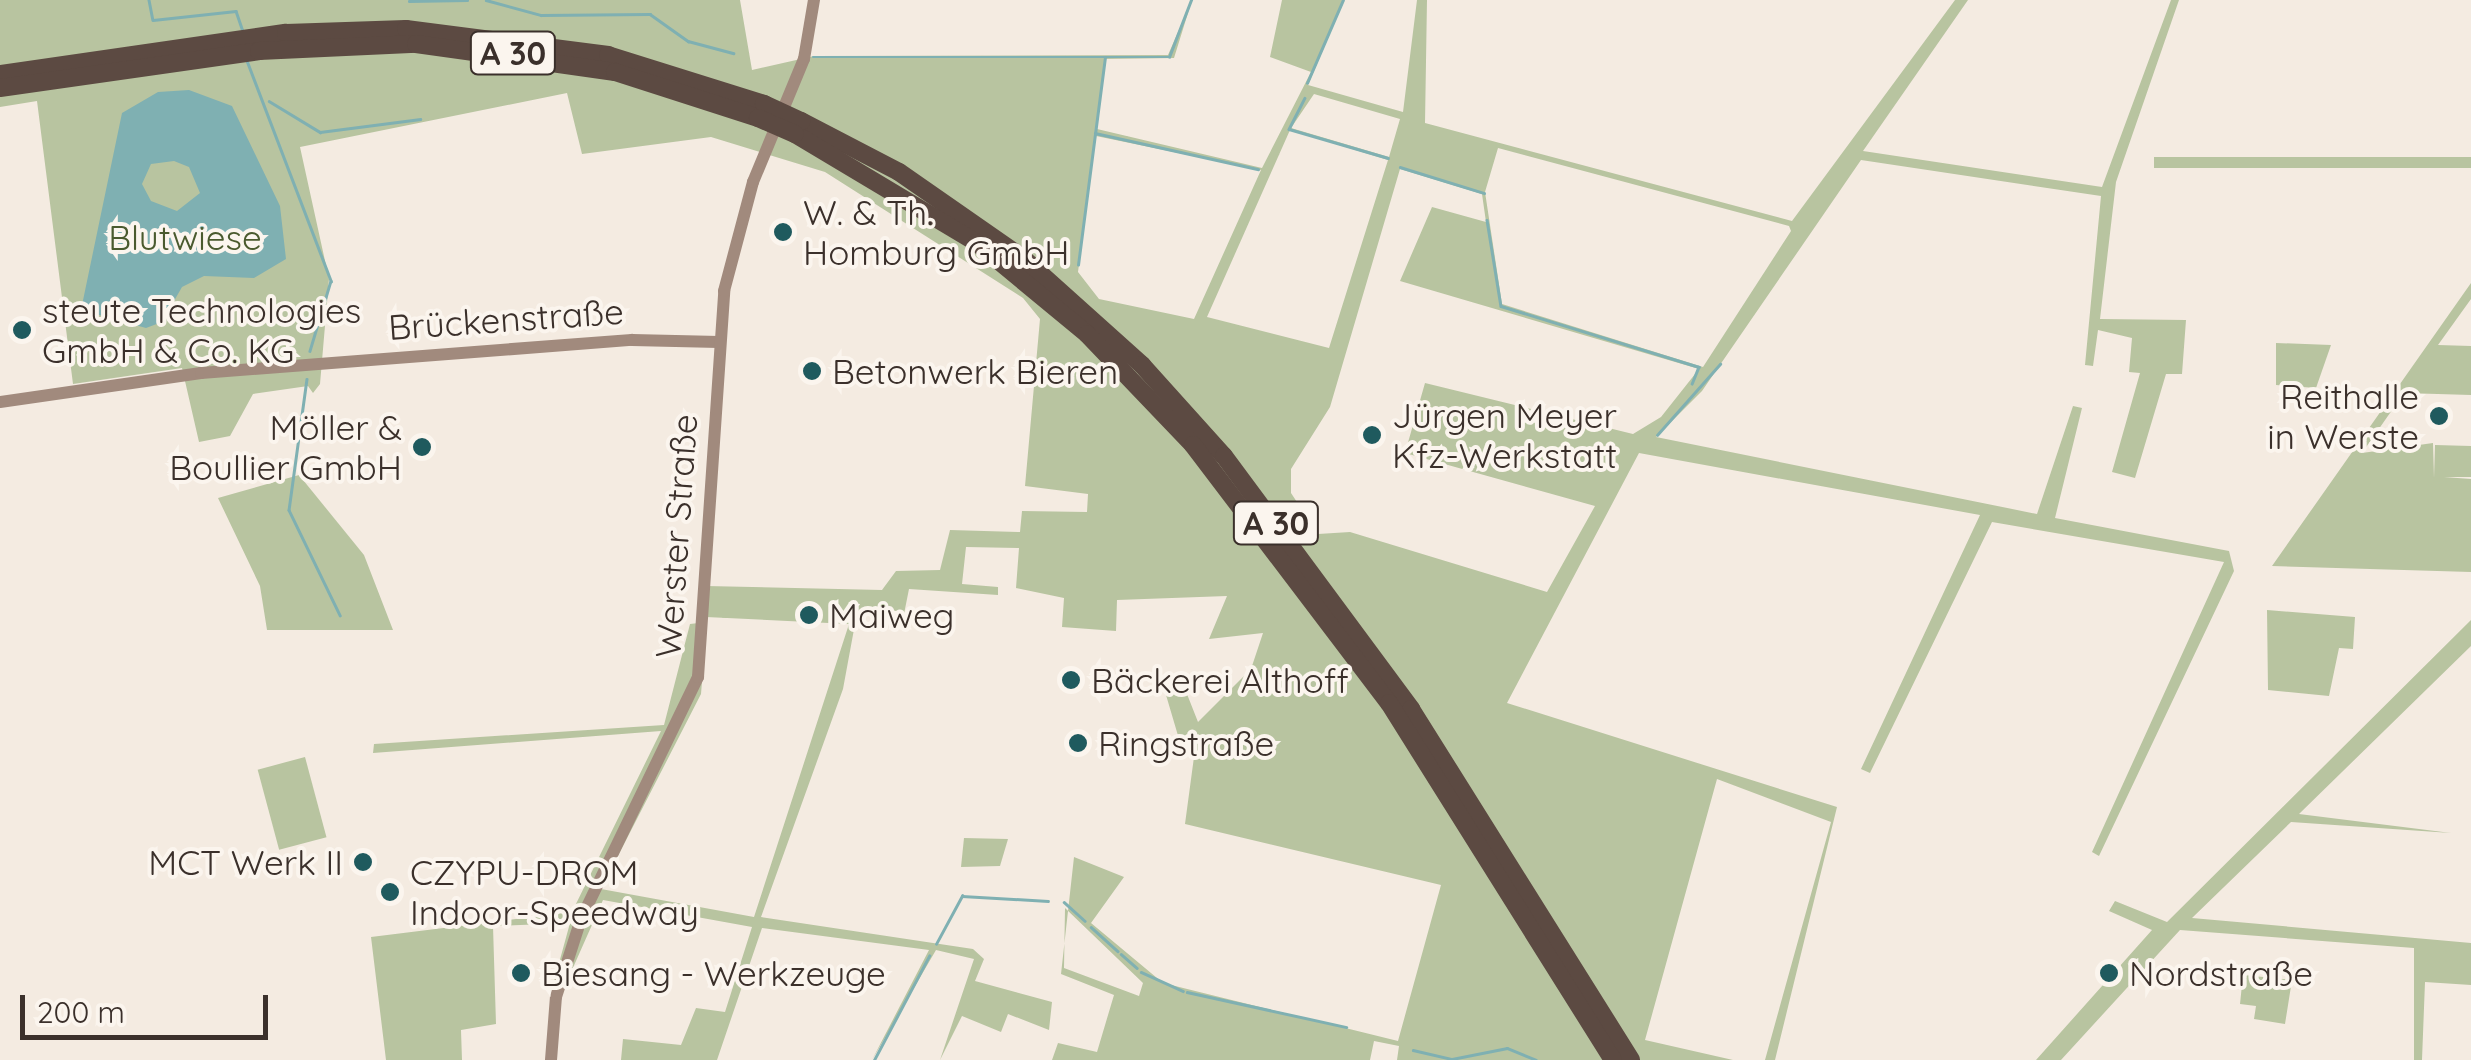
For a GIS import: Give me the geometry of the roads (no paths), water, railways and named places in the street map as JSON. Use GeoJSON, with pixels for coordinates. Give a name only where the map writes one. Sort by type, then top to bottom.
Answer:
{"type":"FeatureCollection","features":[{"type":"Feature","properties":{"kind":"highway","name":"A 30"},"geometry":{"type":"LineString","coordinates":[[0,74],[406,29],[508,37],[648,64],[899,172],[1024,260],[1142,365],[1224,456],[1400,693],[1618,1053]]}},
{"type":"Feature","properties":{"kind":"highway","name":"A 30"},"geometry":{"type":"LineString","coordinates":[[0,88],[234,47]]}},
{"type":"Feature","properties":{"kind":"main road","name":"Werster Straße"},"geometry":{"type":"LineString","coordinates":[[552,1060],[556,997],[581,919],[700,666],[719,342],[731,254],[804,59],[814,0]]}},
{"type":"Feature","properties":{"kind":"main road","name":"Brückenstraße"},"geometry":{"type":"LineString","coordinates":[[0,402],[219,371],[632,340],[719,342]]}},
{"type":"Feature","properties":{"kind":"water"},"geometry":{"type":"Polygon","coordinates":[[[189,90],[232,106],[280,206],[286,259],[254,278],[204,276],[182,287],[162,322],[146,328],[81,310],[122,113],[158,92],[189,90]],[[174,161],[151,164],[142,184],[151,201],[177,211],[200,193],[189,167],[174,161]]]}},
{"type":"Feature","properties":{"kind":"waterway"},"geometry":{"type":"LineString","coordinates":[[149,0],[153,20],[236,11],[243,31]]}},
{"type":"Feature","properties":{"kind":"waterway"},"geometry":{"type":"LineString","coordinates":[[409,1],[467,0]]}},
{"type":"Feature","properties":{"kind":"waterway"},"geometry":{"type":"LineString","coordinates":[[486,0],[541,15],[650,14],[688,41],[733,53]]}},
{"type":"Feature","properties":{"kind":"waterway"},"geometry":{"type":"LineString","coordinates":[[813,57],[1169,57],[1191,0]]}},
{"type":"Feature","properties":{"kind":"waterway"},"geometry":{"type":"LineString","coordinates":[[1307,83],[1343,0]]}},
{"type":"Feature","properties":{"kind":"waterway"},"geometry":{"type":"LineString","coordinates":[[246,58],[331,281],[310,351]]}},
{"type":"Feature","properties":{"kind":"waterway"},"geometry":{"type":"LineString","coordinates":[[1078,265],[1105,58]]}},
{"type":"Feature","properties":{"kind":"waterway"},"geometry":{"type":"LineString","coordinates":[[1305,98],[1289,129],[1388,158]]}},
{"type":"Feature","properties":{"kind":"waterway"},"geometry":{"type":"LineString","coordinates":[[269,101],[320,132],[420,119]]}},
{"type":"Feature","properties":{"kind":"waterway"},"geometry":{"type":"LineString","coordinates":[[1095,133],[1258,169]]}},
{"type":"Feature","properties":{"kind":"waterway"},"geometry":{"type":"LineString","coordinates":[[1400,167],[1484,193]]}},
{"type":"Feature","properties":{"kind":"waterway"},"geometry":{"type":"LineString","coordinates":[[1487,220],[1501,306],[1699,367],[1692,384]]}},
{"type":"Feature","properties":{"kind":"waterway"},"geometry":{"type":"LineString","coordinates":[[1657,435],[1720,364]]}},
{"type":"Feature","properties":{"kind":"waterway"},"geometry":{"type":"LineString","coordinates":[[307,379],[289,510],[340,615]]}},
{"type":"Feature","properties":{"kind":"waterway"},"geometry":{"type":"LineString","coordinates":[[936,944],[962,896],[1048,901]]}},
{"type":"Feature","properties":{"kind":"waterway"},"geometry":{"type":"LineString","coordinates":[[1064,902],[1085,921]]}},
{"type":"Feature","properties":{"kind":"waterway"},"geometry":{"type":"LineString","coordinates":[[1091,927],[1118,951]]}},
{"type":"Feature","properties":{"kind":"waterway"},"geometry":{"type":"LineString","coordinates":[[1121,954],[1137,968]]}},
{"type":"Feature","properties":{"kind":"waterway"},"geometry":{"type":"LineString","coordinates":[[874,1060],[929,956]]}},
{"type":"Feature","properties":{"kind":"waterway"},"geometry":{"type":"LineString","coordinates":[[1141,972],[1183,991]]}},
{"type":"Feature","properties":{"kind":"waterway"},"geometry":{"type":"LineString","coordinates":[[1187,992],[1346,1027]]}},
{"type":"Feature","properties":{"kind":"waterway"},"geometry":{"type":"LineString","coordinates":[[1413,1050],[1452,1059],[1507,1048],[1536,1060]]}},
{"type":"Feature","properties":{"kind":"place","name":"W. & Th. Homburg GmbH"},"geometry":{"type":"Point","coordinates":[783,232]}},
{"type":"Feature","properties":{"kind":"place","name":"steute Technologies GmbH & Co. KG"},"geometry":{"type":"Point","coordinates":[22,330]}},
{"type":"Feature","properties":{"kind":"place","name":"Betonwerk Bieren"},"geometry":{"type":"Point","coordinates":[812,371]}},
{"type":"Feature","properties":{"kind":"place","name":"Reithalle in Werste"},"geometry":{"type":"Point","coordinates":[2439,416]}},
{"type":"Feature","properties":{"kind":"place","name":"Jürgen Meyer Kfz-Werkstatt"},"geometry":{"type":"Point","coordinates":[1372,435]}},
{"type":"Feature","properties":{"kind":"place","name":"Möller & Boullier GmbH"},"geometry":{"type":"Point","coordinates":[422,447]}},
{"type":"Feature","properties":{"kind":"place","name":"Maiweg"},"geometry":{"type":"Point","coordinates":[809,615]}},
{"type":"Feature","properties":{"kind":"place","name":"Bäckerei Althoff"},"geometry":{"type":"Point","coordinates":[1071,680]}},
{"type":"Feature","properties":{"kind":"place","name":"Ringstraße"},"geometry":{"type":"Point","coordinates":[1078,743]}},
{"type":"Feature","properties":{"kind":"place","name":"MCT Werk II"},"geometry":{"type":"Point","coordinates":[363,862]}},
{"type":"Feature","properties":{"kind":"place","name":"CZYPU-DROM Indoor-Speedway"},"geometry":{"type":"Point","coordinates":[390,892]}},
{"type":"Feature","properties":{"kind":"place","name":"Biesang - Werkzeuge"},"geometry":{"type":"Point","coordinates":[521,973]}},
{"type":"Feature","properties":{"kind":"place","name":"Nordstraße"},"geometry":{"type":"Point","coordinates":[2109,973]}},
{"type":"Feature","properties":{"kind":"park label","name":"Blutwiese"},"geometry":{"type":"Point","coordinates":[185,237]}}]}
